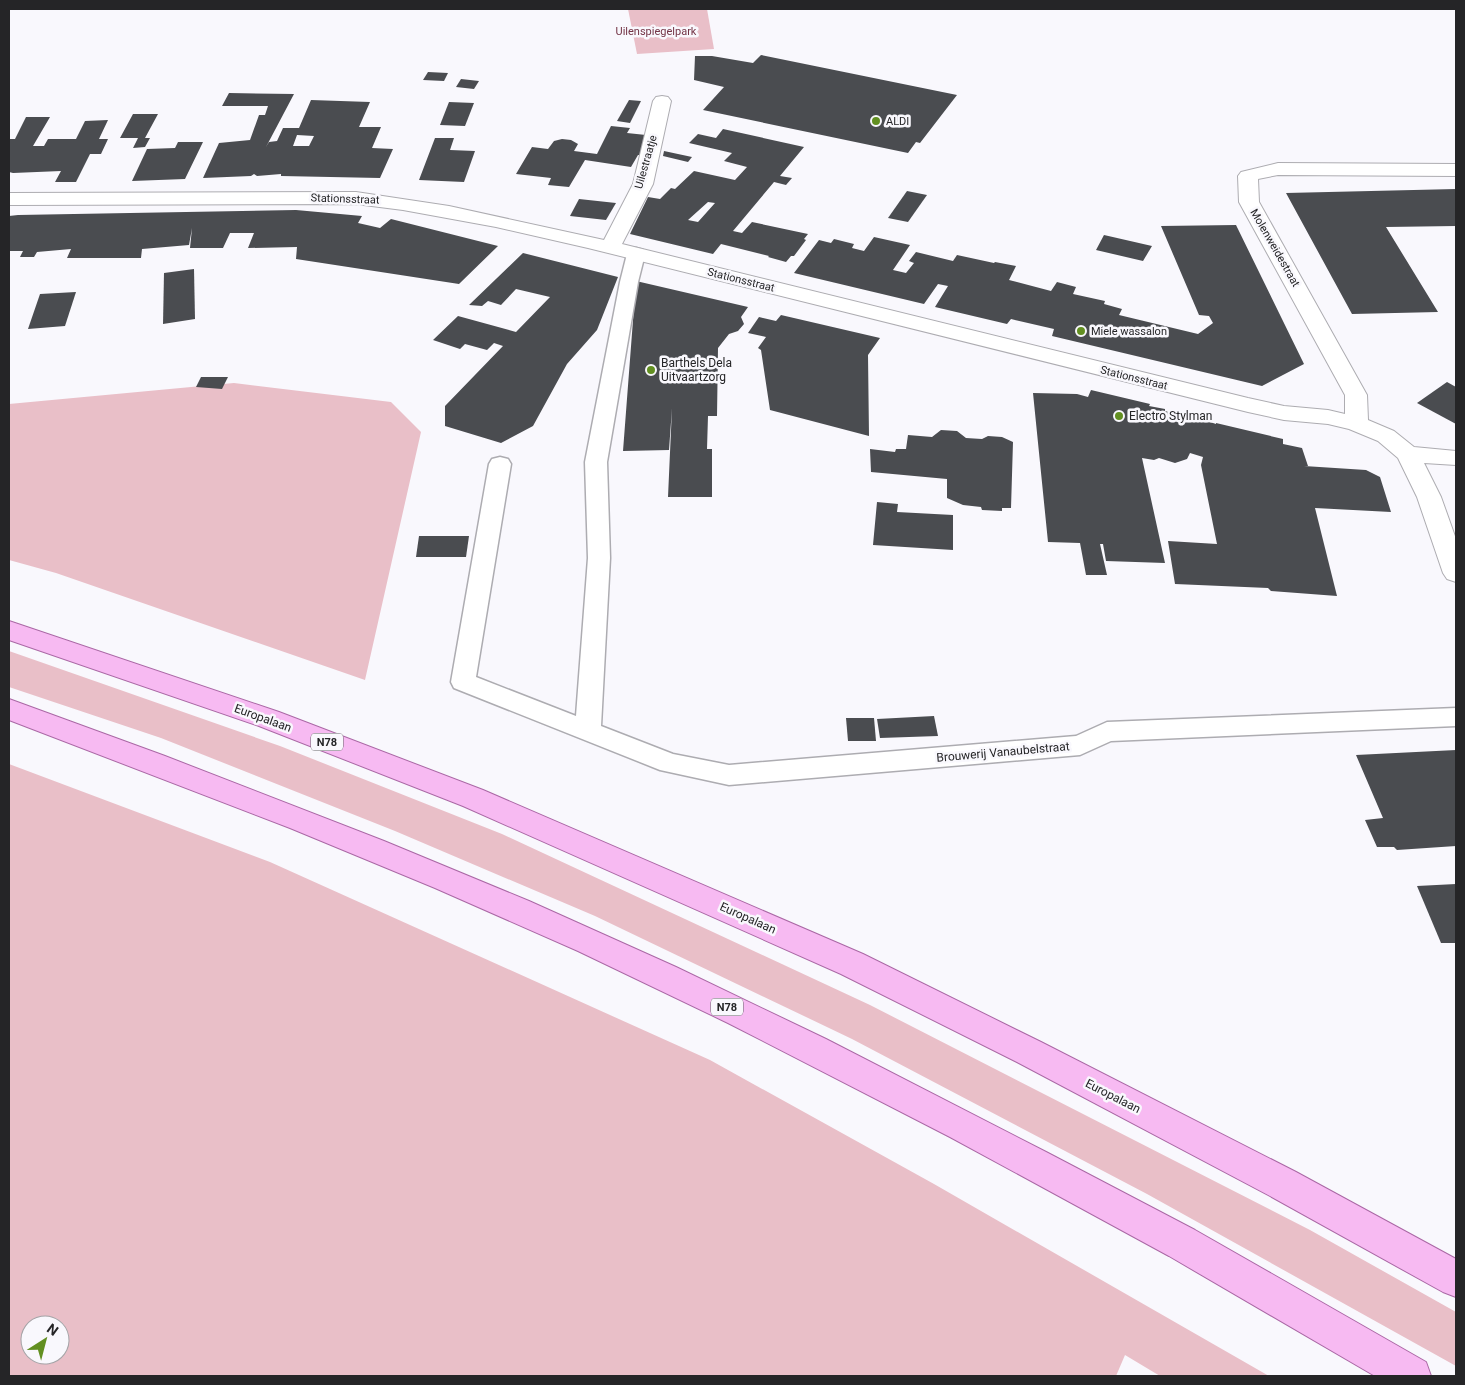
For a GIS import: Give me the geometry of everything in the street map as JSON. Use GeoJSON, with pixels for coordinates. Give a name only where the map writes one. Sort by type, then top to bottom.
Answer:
{"type":"FeatureCollection","features":[{"type":"Feature","properties":{"kind":"main road","name":"Europalaan"},"geometry":{"type":"LineString","coordinates":[[9,630],[269,719],[473,798],[844,960],[1029,1052],[1283,1184],[1456,1279]]}},
{"type":"Feature","properties":{"kind":"main road","name":"N78"},"geometry":{"type":"LineString","coordinates":[[9,708],[282,812],[587,941],[734,1010],[885,1086],[1175,1240],[1412,1376]]}},
{"type":"Feature","properties":{"kind":"street","name":"Uilestraatje"},"geometry":{"type":"LineString","coordinates":[[610,248],[642,184],[662,101]]}},
{"type":"Feature","properties":{"kind":"street","name":"Molenweidestraat"},"geometry":{"type":"LineString","coordinates":[[1357,424],[1356,394],[1249,202],[1248,176],[1278,169],[1456,170]]}},
{"type":"Feature","properties":{"kind":"street","name":"Stationsstraat"},"geometry":{"type":"LineString","coordinates":[[9,199],[356,198],[410,204],[471,215],[1284,413],[1328,417],[1357,424],[1386,436],[1408,454]]}},
{"type":"Feature","properties":{"kind":"street"},"geometry":{"type":"LineString","coordinates":[[1408,454],[1456,458]]}},
{"type":"Feature","properties":{"kind":"street"},"geometry":{"type":"LineString","coordinates":[[1408,454],[1429,497],[1456,573]]}},
{"type":"Feature","properties":{"kind":"lane"},"geometry":{"type":"LineString","coordinates":[[588,730],[599,558],[596,462],[629,282],[636,254]]}},
{"type":"Feature","properties":{"kind":"lane","name":"Brouwerij Vanaubelstraat"},"geometry":{"type":"LineString","coordinates":[[500,464],[464,682],[670,763],[729,775],[747,774],[1080,745],[1107,732],[1456,718]]}},
{"type":"Feature","properties":{"kind":"green space","name":"Uilenspiegelpark"},"geometry":{"type":"Polygon","coordinates":[[[628,9],[707,9],[714,49],[637,54],[628,9]]]}},
{"type":"Feature","properties":{"kind":"green space"},"geometry":{"type":"Polygon","coordinates":[[[234,383],[391,402],[421,432],[365,680],[56,573],[9,560],[9,404],[234,383]]]}},
{"type":"Feature","properties":{"kind":"green space"},"geometry":{"type":"Polygon","coordinates":[[[9,651],[280,746],[502,834],[870,1005],[1310,1230],[1456,1312],[1456,1366],[1147,1194],[852,1039],[595,916],[395,831],[161,738],[9,687],[9,651]]]}},
{"type":"Feature","properties":{"kind":"green space"},"geometry":{"type":"Polygon","coordinates":[[[9,764],[270,862],[710,1060],[934,1184],[1269,1376],[1160,1376],[1125,1355],[1116,1376],[9,1376],[9,764]]]}},
{"type":"Feature","properties":{"kind":"building","name":"ALDI"},"geometry":{"type":"Polygon","coordinates":[[[761,55],[957,95],[920,143],[916,142],[908,153],[703,110],[724,87],[694,80],[695,56],[712,56],[753,63],[761,55]]]}},
{"type":"Feature","properties":{"kind":"building"},"geometry":{"type":"Polygon","coordinates":[[[428,72],[448,73],[444,81],[423,80],[428,72]]]}},
{"type":"Feature","properties":{"kind":"building"},"geometry":{"type":"Polygon","coordinates":[[[461,79],[479,81],[474,89],[456,87],[461,79]]]}},
{"type":"Feature","properties":{"kind":"building"},"geometry":{"type":"Polygon","coordinates":[[[229,93],[294,94],[266,147],[269,142],[277,141],[283,128],[299,128],[311,100],[370,102],[359,127],[381,127],[372,148],[393,149],[380,178],[281,176],[281,174],[257,176],[254,174],[251,176],[203,178],[219,143],[250,140],[259,115],[265,115],[268,106],[222,106],[229,93]],[[297,135],[293,146],[309,146],[314,136],[297,135]]]}},
{"type":"Feature","properties":{"kind":"building"},"geometry":{"type":"Polygon","coordinates":[[[629,100],[641,101],[630,123],[617,121],[629,100]]]}},
{"type":"Feature","properties":{"kind":"building"},"geometry":{"type":"Polygon","coordinates":[[[449,102],[474,103],[465,126],[440,125],[449,102]]]}},
{"type":"Feature","properties":{"kind":"building"},"geometry":{"type":"Polygon","coordinates":[[[133,114],[158,114],[145,138],[150,138],[145,147],[133,148],[138,138],[120,138],[133,114]]]}},
{"type":"Feature","properties":{"kind":"building"},"geometry":{"type":"Polygon","coordinates":[[[26,117],[50,117],[33,146],[44,146],[48,139],[76,139],[85,121],[108,120],[99,139],[108,139],[101,154],[90,154],[76,182],[55,182],[61,171],[9,172],[9,139],[15,139],[26,117]]]}},
{"type":"Feature","properties":{"kind":"building"},"geometry":{"type":"Polygon","coordinates":[[[611,126],[630,128],[627,133],[646,135],[641,155],[638,155],[631,167],[585,160],[569,187],[548,185],[551,178],[516,174],[532,147],[548,149],[554,141],[562,139],[571,140],[578,144],[574,151],[597,154],[611,126]]]}},
{"type":"Feature","properties":{"kind":"building"},"geometry":{"type":"Polygon","coordinates":[[[723,129],[804,147],[780,176],[792,178],[786,185],[774,182],[733,231],[742,233],[752,222],[808,234],[804,239],[806,240],[794,256],[791,256],[786,262],[721,244],[713,254],[630,234],[648,197],[660,199],[671,188],[675,189],[694,171],[735,180],[747,167],[724,161],[732,153],[689,143],[698,134],[716,138],[723,129]],[[708,202],[688,220],[698,222],[715,203],[708,202]]]}},
{"type":"Feature","properties":{"kind":"building"},"geometry":{"type":"Polygon","coordinates":[[[435,138],[454,138],[450,150],[475,151],[464,182],[419,180],[435,138]]]}},
{"type":"Feature","properties":{"kind":"building"},"geometry":{"type":"Polygon","coordinates":[[[178,142],[203,142],[185,179],[132,181],[147,149],[175,148],[178,142]]]}},
{"type":"Feature","properties":{"kind":"building"},"geometry":{"type":"Polygon","coordinates":[[[664,151],[692,157],[688,162],[663,156],[664,151]]]}},
{"type":"Feature","properties":{"kind":"building"},"geometry":{"type":"Polygon","coordinates":[[[1456,189],[1456,226],[1386,227],[1438,312],[1352,314],[1286,193],[1456,189]]]}},
{"type":"Feature","properties":{"kind":"building"},"geometry":{"type":"Polygon","coordinates":[[[907,191],[927,195],[908,222],[888,218],[907,191]]]}},
{"type":"Feature","properties":{"kind":"building"},"geometry":{"type":"Polygon","coordinates":[[[579,199],[616,203],[606,220],[570,216],[579,199]]]}},
{"type":"Feature","properties":{"kind":"building"},"geometry":{"type":"Polygon","coordinates":[[[296,210],[362,216],[358,223],[380,228],[391,219],[498,246],[459,284],[296,259],[297,247],[248,248],[254,233],[230,233],[223,248],[190,248],[192,228],[189,245],[142,249],[141,258],[67,258],[71,249],[37,252],[34,257],[20,257],[23,251],[9,251],[9,216],[296,210]]]}},
{"type":"Feature","properties":{"kind":"building"},"geometry":{"type":"Polygon","coordinates":[[[1236,225],[1304,364],[1262,386],[1052,336],[1054,329],[1011,319],[1007,324],[935,307],[948,286],[938,284],[924,304],[794,273],[819,240],[831,243],[834,239],[854,244],[852,248],[864,251],[874,237],[910,245],[893,270],[906,273],[914,263],[909,261],[916,252],[953,261],[957,255],[1016,266],[1009,280],[1051,291],[1057,282],[1076,287],[1073,294],[1105,301],[1104,304],[1122,309],[1119,315],[1198,334],[1213,323],[1209,316],[1199,315],[1161,226],[1236,225]]]}},
{"type":"Feature","properties":{"kind":"building"},"geometry":{"type":"Polygon","coordinates":[[[1104,235],[1152,246],[1143,261],[1096,250],[1104,235]]]}},
{"type":"Feature","properties":{"kind":"building"},"geometry":{"type":"Polygon","coordinates":[[[523,253],[618,277],[597,330],[567,364],[533,426],[501,443],[445,426],[445,406],[503,346],[494,343],[487,350],[465,344],[460,349],[433,340],[458,316],[516,332],[550,297],[516,289],[501,305],[488,301],[482,306],[469,305],[523,253]]]}},
{"type":"Feature","properties":{"kind":"building"},"geometry":{"type":"Polygon","coordinates":[[[194,269],[195,319],[163,324],[164,273],[194,269]]]}},
{"type":"Feature","properties":{"kind":"building"},"geometry":{"type":"Polygon","coordinates":[[[636,281],[748,307],[741,317],[744,324],[738,331],[729,334],[718,348],[717,416],[708,416],[707,449],[712,449],[712,497],[668,497],[672,408],[669,450],[623,451],[636,281]]]}},
{"type":"Feature","properties":{"kind":"building"},"geometry":{"type":"Polygon","coordinates":[[[76,292],[65,326],[28,329],[40,294],[76,292]]]}},
{"type":"Feature","properties":{"kind":"building"},"geometry":{"type":"Polygon","coordinates":[[[781,315],[880,338],[868,355],[869,436],[770,410],[761,350],[758,348],[766,337],[748,333],[759,317],[776,321],[781,315]]]}},
{"type":"Feature","properties":{"kind":"building"},"geometry":{"type":"Polygon","coordinates":[[[201,377],[228,377],[222,389],[196,387],[201,377]]]}},
{"type":"Feature","properties":{"kind":"building"},"geometry":{"type":"Polygon","coordinates":[[[1447,382],[1456,387],[1456,424],[1417,403],[1447,382]]]}},
{"type":"Feature","properties":{"kind":"building"},"geometry":{"type":"Polygon","coordinates":[[[1091,390],[1150,404],[1149,406],[1199,420],[1200,418],[1210,420],[1210,422],[1216,424],[1283,439],[1283,444],[1302,448],[1308,466],[1304,466],[1366,470],[1380,477],[1391,512],[1315,508],[1337,596],[1271,591],[1268,588],[1175,584],[1168,541],[1217,544],[1201,465],[1203,457],[1190,453],[1187,459],[1175,463],[1159,458],[1154,460],[1142,458],[1165,563],[1106,561],[1103,544],[1100,544],[1107,575],[1086,575],[1080,543],[1048,542],[1033,393],[1077,394],[1088,397],[1091,390]]]}},
{"type":"Feature","properties":{"kind":"building"},"geometry":{"type":"Polygon","coordinates":[[[941,430],[957,431],[966,438],[1002,437],[1013,442],[1011,508],[1002,508],[1002,511],[982,510],[981,507],[963,505],[947,498],[947,479],[871,472],[870,449],[895,452],[896,449],[906,449],[908,435],[932,437],[941,430]]]}},
{"type":"Feature","properties":{"kind":"building"},"geometry":{"type":"Polygon","coordinates":[[[877,502],[898,504],[897,512],[953,515],[953,550],[873,545],[877,502]]]}},
{"type":"Feature","properties":{"kind":"building"},"geometry":{"type":"Polygon","coordinates":[[[419,536],[469,536],[466,557],[416,557],[419,536]]]}},
{"type":"Feature","properties":{"kind":"building"},"geometry":{"type":"Polygon","coordinates":[[[934,716],[938,736],[880,738],[877,719],[934,716]]]}},
{"type":"Feature","properties":{"kind":"building"},"geometry":{"type":"Polygon","coordinates":[[[846,718],[874,718],[876,741],[848,741],[846,718]]]}},
{"type":"Feature","properties":{"kind":"building"},"geometry":{"type":"Polygon","coordinates":[[[1456,750],[1456,846],[1397,850],[1394,847],[1377,847],[1365,820],[1383,818],[1356,755],[1456,750]]]}},
{"type":"Feature","properties":{"kind":"building"},"geometry":{"type":"Polygon","coordinates":[[[1456,884],[1456,943],[1441,943],[1417,886],[1456,884]]]}},
{"type":"Feature","properties":{"kind":"place","name":"ALDI"},"geometry":{"type":"Point","coordinates":[876,121]}},
{"type":"Feature","properties":{"kind":"place","name":"Miele wassalon"},"geometry":{"type":"Point","coordinates":[1081,331]}},
{"type":"Feature","properties":{"kind":"place","name":"Barthels Dela Uitvaartzorg"},"geometry":{"type":"Point","coordinates":[651,370]}},
{"type":"Feature","properties":{"kind":"place","name":"Electro Stylman"},"geometry":{"type":"Point","coordinates":[1119,416]}}]}
